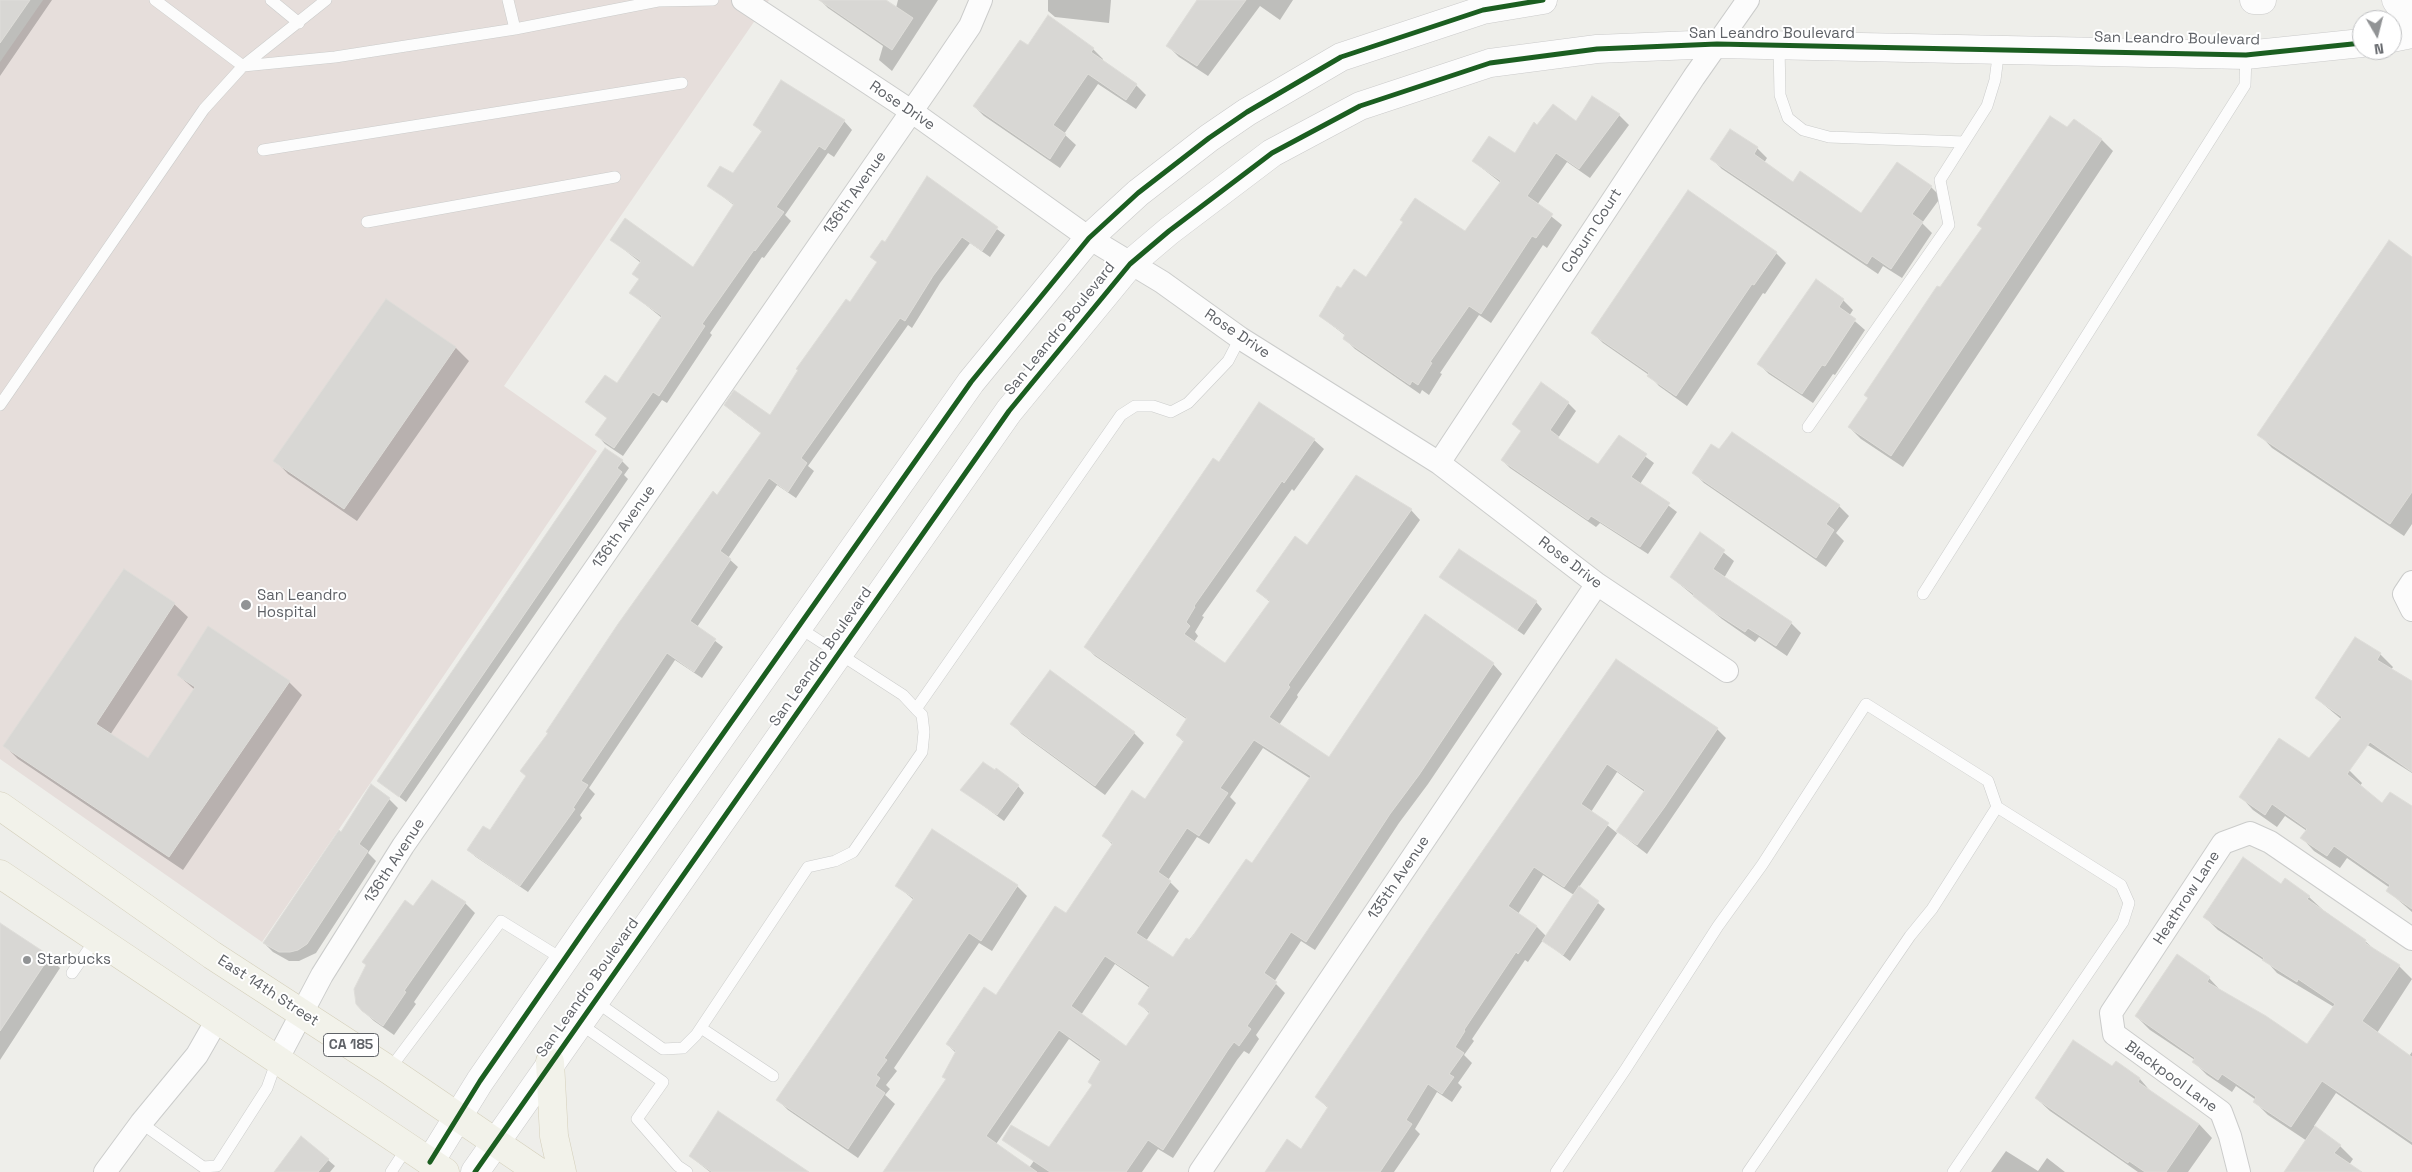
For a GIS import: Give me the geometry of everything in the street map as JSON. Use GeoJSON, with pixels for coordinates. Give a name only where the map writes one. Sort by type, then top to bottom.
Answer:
{"type":"FeatureCollection","features":[{"type":"Feature","properties":{"kind":"main road"},"geometry":{"type":"LineString","coordinates":[[0,874],[437,1167],[457,1118],[480,1081],[564,960],[971,382],[1089,238],[1138,193],[1209,138],[1248,112],[1342,57],[1483,10],[1543,0]]}},
{"type":"Feature","properties":{"kind":"main road"},"geometry":{"type":"LineString","coordinates":[[2254,0],[2261,0]]}},
{"type":"Feature","properties":{"kind":"main road"},"geometry":{"type":"LineString","coordinates":[[2396,0],[2412,23]]}},
{"type":"Feature","properties":{"kind":"main road","name":"San Leandro Boulevard"},"geometry":{"type":"LineString","coordinates":[[475,1172],[578,1022],[1009,411],[1130,264],[1169,230],[1272,153],[1360,106],[1490,63],[1597,49],[1717,44],[2246,54],[2352,44]]}},
{"type":"Feature","properties":{"kind":"main road","name":"East 14th Street"},"geometry":{"type":"LineString","coordinates":[[0,806],[212,955],[389,1070],[539,1172]]}},
{"type":"Feature","properties":{"kind":"main road"},"geometry":{"type":"LineString","coordinates":[[550,1062],[554,1136],[562,1172]]}},
{"type":"Feature","properties":{"kind":"street","name":"Rose Drive"},"geometry":{"type":"LineString","coordinates":[[743,0],[910,111],[1089,238],[1162,282],[1240,338],[1439,464],[1597,584],[1727,671]]}},
{"type":"Feature","properties":{"kind":"street","name":"136th Avenue"},"geometry":{"type":"LineString","coordinates":[[277,1060],[322,975],[403,846],[970,26],[982,0]]}},
{"type":"Feature","properties":{"kind":"street","name":"Coburn Court"},"geometry":{"type":"LineString","coordinates":[[1439,464],[1748,0]]}},
{"type":"Feature","properties":{"kind":"street"},"geometry":{"type":"LineString","coordinates":[[2412,582],[2404,594],[2412,610]]}},
{"type":"Feature","properties":{"kind":"street","name":"135th Avenue"},"geometry":{"type":"LineString","coordinates":[[1200,1172],[1597,584]]}},
{"type":"Feature","properties":{"kind":"street","name":"Heathrow Lane"},"geometry":{"type":"LineString","coordinates":[[2111,1013],[2223,843],[2250,833],[2270,842],[2412,938]]}},
{"type":"Feature","properties":{"kind":"street","name":"Blackpool Lane"},"geometry":{"type":"LineString","coordinates":[[2111,1013],[2114,1034],[2221,1112],[2230,1136],[2239,1172]]}},
{"type":"Feature","properties":{"kind":"street"},"geometry":{"type":"LineString","coordinates":[[105,1172],[141,1123],[197,1055],[217,1020]]}},
{"type":"Feature","properties":{"kind":"lane"},"geometry":{"type":"LineString","coordinates":[[155,0],[243,66],[335,57],[515,29],[658,1],[713,0]]}},
{"type":"Feature","properties":{"kind":"lane"},"geometry":{"type":"LineString","coordinates":[[271,0],[299,23]]}},
{"type":"Feature","properties":{"kind":"lane"},"geometry":{"type":"LineString","coordinates":[[0,405],[204,109],[243,66],[326,0]]}},
{"type":"Feature","properties":{"kind":"lane"},"geometry":{"type":"LineString","coordinates":[[508,0],[515,29]]}},
{"type":"Feature","properties":{"kind":"lane"},"geometry":{"type":"LineString","coordinates":[[1779,46],[1780,95],[1788,118],[1803,130],[1829,137],[1964,142]]}},
{"type":"Feature","properties":{"kind":"lane"},"geometry":{"type":"LineString","coordinates":[[1808,428],[1949,225],[1940,180],[1987,106],[1995,80],[1999,49]]}},
{"type":"Feature","properties":{"kind":"lane"},"geometry":{"type":"LineString","coordinates":[[1923,594],[2245,85],[2246,54]]}},
{"type":"Feature","properties":{"kind":"lane"},"geometry":{"type":"LineString","coordinates":[[263,150],[682,83]]}},
{"type":"Feature","properties":{"kind":"lane"},"geometry":{"type":"LineString","coordinates":[[367,222],[615,177]]}},
{"type":"Feature","properties":{"kind":"lane"},"geometry":{"type":"LineString","coordinates":[[916,709],[1121,415],[1135,406],[1153,406],[1171,412],[1188,403],[1228,361],[1240,338]]}},
{"type":"Feature","properties":{"kind":"lane"},"geometry":{"type":"LineString","coordinates":[[594,1000],[663,1049],[683,1048],[701,1028],[808,867],[836,861],[853,852],[922,752],[924,732],[922,715],[895,690],[798,627]]}},
{"type":"Feature","properties":{"kind":"lane"},"geometry":{"type":"LineString","coordinates":[[1556,1172],[1625,1070],[1718,926],[1762,865],[1866,704],[1988,781],[1997,807],[2120,885],[2129,904],[2123,922],[1953,1172]]}},
{"type":"Feature","properties":{"kind":"lane"},"geometry":{"type":"LineString","coordinates":[[1748,1172],[1905,944],[1932,909],[1997,807]]}},
{"type":"Feature","properties":{"kind":"lane"},"geometry":{"type":"LineString","coordinates":[[389,1070],[500,920],[564,960]]}},
{"type":"Feature","properties":{"kind":"lane"},"geometry":{"type":"LineString","coordinates":[[72,973],[96,939]]}},
{"type":"Feature","properties":{"kind":"lane"},"geometry":{"type":"LineString","coordinates":[[578,1022],[662,1082],[637,1119],[678,1166],[687,1172]]}},
{"type":"Feature","properties":{"kind":"lane"},"geometry":{"type":"LineString","coordinates":[[701,1028],[773,1076]]}},
{"type":"Feature","properties":{"kind":"lane"},"geometry":{"type":"LineString","coordinates":[[141,1123],[203,1167],[217,1166],[267,1088],[277,1060]]}},
{"type":"Feature","properties":{"kind":"lane"},"geometry":{"type":"LineString","coordinates":[[391,1172],[408,1146]]}},
{"type":"Feature","properties":{"kind":"shaded area","name":"San Leandro Hospital"},"geometry":{"type":"Polygon","coordinates":[[[43,0],[769,0],[504,386],[597,451],[262,942],[0,759],[0,62],[43,0]]]}},
{"type":"Feature","properties":{"kind":"building"},"geometry":{"type":"Polygon","coordinates":[[[0,0],[30,0],[0,43],[0,0]]]}},
{"type":"Feature","properties":{"kind":"building"},"geometry":{"type":"Polygon","coordinates":[[[819,0],[886,0],[913,18],[892,50],[819,0]]]}},
{"type":"Feature","properties":{"kind":"building"},"geometry":{"type":"Polygon","coordinates":[[[1197,0],[1246,0],[1197,66],[1166,46],[1197,0]]]}},
{"type":"Feature","properties":{"kind":"building"},"geometry":{"type":"Polygon","coordinates":[[[1048,15],[1094,48],[1091,52],[1137,84],[1126,100],[1088,74],[1053,125],[1066,134],[1050,159],[973,106],[1020,40],[1028,45],[1048,15]]]}},
{"type":"Feature","properties":{"kind":"building"},"geometry":{"type":"Polygon","coordinates":[[[781,80],[845,120],[825,150],[819,146],[776,207],[784,212],[754,250],[702,324],[705,326],[659,396],[653,392],[614,448],[595,435],[607,418],[585,402],[605,375],[617,383],[662,316],[629,293],[639,279],[632,274],[641,261],[610,240],[625,218],[693,267],[734,204],[707,186],[720,166],[733,173],[762,131],[753,125],[781,80]]]}},
{"type":"Feature","properties":{"kind":"building"},"geometry":{"type":"Polygon","coordinates":[[[1592,96],[1620,114],[1579,169],[1556,153],[1527,196],[1553,214],[1536,238],[1532,236],[1481,314],[1469,306],[1430,362],[1432,363],[1418,385],[1412,381],[1410,385],[1343,339],[1345,334],[1319,316],[1337,286],[1341,288],[1354,269],[1366,277],[1403,222],[1400,220],[1415,198],[1465,231],[1501,181],[1472,161],[1489,136],[1515,153],[1534,122],[1537,125],[1553,104],[1576,121],[1592,96]]]}},
{"type":"Feature","properties":{"kind":"building"},"geometry":{"type":"Polygon","coordinates":[[[2050,116],[2067,127],[2074,119],[2102,139],[1891,456],[1848,427],[1868,398],[1864,395],[1937,286],[1940,287],[1982,228],[1977,225],[2050,116]]]}},
{"type":"Feature","properties":{"kind":"building"},"geometry":{"type":"Polygon","coordinates":[[[1730,129],[1758,147],[1754,154],[1793,182],[1800,171],[1861,213],[1897,162],[1932,186],[1912,214],[1923,222],[1891,269],[1872,256],[1867,264],[1710,159],[1730,129]]]}},
{"type":"Feature","properties":{"kind":"building"},"geometry":{"type":"Polygon","coordinates":[[[927,176],[998,227],[982,251],[962,237],[933,276],[905,321],[900,318],[801,458],[807,463],[788,492],[769,478],[720,551],[731,559],[690,621],[716,639],[694,672],[667,653],[581,781],[588,785],[573,808],[575,809],[520,886],[467,850],[483,826],[490,830],[526,776],[520,771],[548,733],[546,732],[618,624],[713,491],[717,495],[761,433],[724,405],[734,390],[770,415],[798,370],[796,369],[846,299],[850,302],[877,262],[870,257],[882,240],[885,242],[927,176]]]}},
{"type":"Feature","properties":{"kind":"building"},"geometry":{"type":"Polygon","coordinates":[[[1688,190],[1777,252],[1754,285],[1752,284],[1676,396],[1647,376],[1649,373],[1591,333],[1688,190]]]}},
{"type":"Feature","properties":{"kind":"building"},"geometry":{"type":"Polygon","coordinates":[[[2389,240],[2412,257],[2412,492],[2390,524],[2257,435],[2389,240]]]}},
{"type":"Feature","properties":{"kind":"building"},"geometry":{"type":"Polygon","coordinates":[[[1816,279],[1844,299],[1839,307],[1856,319],[1825,366],[1822,365],[1802,394],[1757,364],[1816,279]]]}},
{"type":"Feature","properties":{"kind":"building"},"geometry":{"type":"Polygon","coordinates":[[[386,299],[456,347],[344,509],[273,461],[386,299]]]}},
{"type":"Feature","properties":{"kind":"building"},"geometry":{"type":"Polygon","coordinates":[[[1541,382],[1569,402],[1550,430],[1558,438],[1598,464],[1619,435],[1647,454],[1631,477],[1670,503],[1640,547],[1591,516],[1588,520],[1501,460],[1521,431],[1512,424],[1541,382]]]}},
{"type":"Feature","properties":{"kind":"building"},"geometry":{"type":"Polygon","coordinates":[[[1259,402],[1315,439],[1284,483],[1282,481],[1194,606],[1186,622],[1190,626],[1184,634],[1225,663],[1270,601],[1256,591],[1295,536],[1307,545],[1356,475],[1412,509],[1288,685],[1290,687],[1269,717],[1329,757],[1425,614],[1494,663],[1419,775],[1390,814],[1306,942],[1291,932],[1264,973],[1277,982],[1247,1026],[1251,1029],[1239,1046],[1234,1042],[1228,1050],[1163,1150],[1148,1140],[1126,1172],[1050,1172],[1002,1140],[1011,1125],[1049,1147],[1092,1085],[1088,1082],[1101,1060],[1059,1030],[986,1136],[1037,1172],[883,1172],[946,1079],[942,1077],[956,1051],[946,1044],[984,987],[996,995],[1055,906],[1066,913],[1113,843],[1102,836],[1132,790],[1145,799],[1184,741],[1176,735],[1187,718],[1084,647],[1213,458],[1219,462],[1259,402]],[[1254,740],[1220,788],[1228,793],[1199,836],[1187,828],[1158,872],[1171,881],[1136,933],[1173,957],[1186,938],[1190,940],[1246,859],[1252,863],[1311,776],[1254,740]],[[1105,956],[1071,1006],[1126,1046],[1150,1012],[1138,1004],[1150,986],[1105,956]]]}},
{"type":"Feature","properties":{"kind":"building"},"geometry":{"type":"Polygon","coordinates":[[[1732,432],[1840,505],[1826,524],[1834,530],[1816,558],[1692,473],[1711,444],[1719,449],[1732,432]]]}},
{"type":"Feature","properties":{"kind":"building"},"geometry":{"type":"Polygon","coordinates":[[[605,448],[623,460],[617,468],[622,472],[399,797],[377,781],[605,448]]]}},
{"type":"Feature","properties":{"kind":"building"},"geometry":{"type":"Polygon","coordinates":[[[1700,532],[1725,550],[1713,569],[1792,622],[1776,646],[1748,628],[1745,632],[1711,610],[1693,596],[1694,594],[1670,577],[1700,532]]]}},
{"type":"Feature","properties":{"kind":"building"},"geometry":{"type":"Polygon","coordinates":[[[1459,549],[1537,601],[1517,630],[1439,577],[1459,549]]]}},
{"type":"Feature","properties":{"kind":"building"},"geometry":{"type":"Polygon","coordinates":[[[124,569],[175,603],[96,724],[148,758],[195,687],[177,675],[208,626],[290,681],[169,857],[3,746],[124,569]]]}},
{"type":"Feature","properties":{"kind":"building"},"geometry":{"type":"Polygon","coordinates":[[[2355,637],[2381,653],[2377,660],[2412,681],[2412,772],[2370,742],[2347,774],[2382,803],[2390,792],[2412,806],[2412,909],[2386,891],[2390,885],[2334,846],[2327,856],[2300,838],[2307,829],[2272,804],[2265,815],[2239,797],[2279,738],[2309,758],[2342,717],[2315,698],[2355,637]]]}},
{"type":"Feature","properties":{"kind":"building"},"geometry":{"type":"Polygon","coordinates":[[[1616,659],[1718,728],[1664,808],[1637,845],[1616,831],[1645,790],[1607,764],[1581,804],[1609,823],[1564,887],[1534,867],[1508,906],[1537,926],[1518,954],[1516,952],[1464,1030],[1455,1047],[1464,1053],[1449,1074],[1454,1077],[1442,1094],[1428,1084],[1406,1120],[1412,1124],[1380,1172],[1265,1172],[1287,1139],[1301,1149],[1328,1107],[1315,1097],[1431,925],[1616,659]]]}},
{"type":"Feature","properties":{"kind":"building"},"geometry":{"type":"Polygon","coordinates":[[[1050,670],[1135,732],[1095,786],[1010,724],[1050,670]]]}},
{"type":"Feature","properties":{"kind":"building"},"geometry":{"type":"Polygon","coordinates":[[[983,762],[995,770],[996,768],[1019,785],[997,815],[960,790],[983,762]]]}},
{"type":"Feature","properties":{"kind":"building"},"geometry":{"type":"Polygon","coordinates":[[[371,784],[390,798],[359,844],[368,851],[307,944],[298,950],[279,952],[263,943],[339,830],[341,832],[371,784]]]}},
{"type":"Feature","properties":{"kind":"building"},"geometry":{"type":"Polygon","coordinates":[[[932,829],[1018,885],[981,941],[969,933],[884,1058],[887,1060],[876,1075],[880,1078],[875,1086],[885,1093],[848,1149],[776,1100],[914,898],[895,886],[932,829]]]}},
{"type":"Feature","properties":{"kind":"building"},"geometry":{"type":"Polygon","coordinates":[[[2243,857],[2281,884],[2285,878],[2310,896],[2307,899],[2366,940],[2365,943],[2400,965],[2362,1021],[2412,1057],[2412,1142],[2322,1081],[2291,1127],[2253,1102],[2256,1097],[2222,1074],[2218,1080],[2192,1062],[2195,1058],[2135,1016],[2177,954],[2210,977],[2207,982],[2266,1016],[2307,1044],[2335,1004],[2298,979],[2297,982],[2262,960],[2264,958],[2203,917],[2243,857]]]}},
{"type":"Feature","properties":{"kind":"building"},"geometry":{"type":"Polygon","coordinates":[[[432,880],[466,902],[404,991],[406,992],[383,1026],[362,1011],[356,1004],[354,989],[366,965],[362,962],[405,900],[413,906],[432,880]]]}},
{"type":"Feature","properties":{"kind":"building"},"geometry":{"type":"Polygon","coordinates":[[[1579,886],[1599,901],[1563,955],[1542,941],[1579,886]]]}},
{"type":"Feature","properties":{"kind":"building"},"geometry":{"type":"Polygon","coordinates":[[[0,923],[50,956],[0,1031],[0,923]]]}},
{"type":"Feature","properties":{"kind":"building"},"geometry":{"type":"Polygon","coordinates":[[[2073,1040],[2112,1066],[2116,1061],[2140,1078],[2138,1082],[2199,1124],[2166,1172],[2145,1172],[2129,1161],[2128,1163],[2035,1098],[2073,1040]]]}},
{"type":"Feature","properties":{"kind":"building"},"geometry":{"type":"Polygon","coordinates":[[[718,1111],[809,1172],[712,1172],[689,1156],[718,1111]]]}},
{"type":"Feature","properties":{"kind":"building"},"geometry":{"type":"Polygon","coordinates":[[[2315,1126],[2341,1145],[2334,1153],[2362,1172],[2284,1172],[2315,1126]]]}},
{"type":"Feature","properties":{"kind":"building"},"geometry":{"type":"Polygon","coordinates":[[[301,1136],[329,1159],[318,1172],[274,1172],[301,1136]]]}},
{"type":"Feature","properties":{"kind":"cycle path"},"geometry":{"type":"LineString","coordinates":[[430,1162],[480,1081],[586,928],[971,382],[1089,238],[1138,193],[1209,138],[1247,112],[1341,57],[1483,10],[1543,0]]}},
{"type":"Feature","properties":{"kind":"cycle path"},"geometry":{"type":"LineString","coordinates":[[475,1172],[1009,411],[1130,264],[1169,231],[1272,153],[1360,106],[1490,63],[1597,49],[1717,44],[2246,55],[2352,44]]}},
{"type":"Feature","properties":{"kind":"place","name":"San Leandro Hospital"},"geometry":{"type":"Point","coordinates":[246,605]}},
{"type":"Feature","properties":{"kind":"place","name":"Starbucks"},"geometry":{"type":"Point","coordinates":[27,960]}}]}
